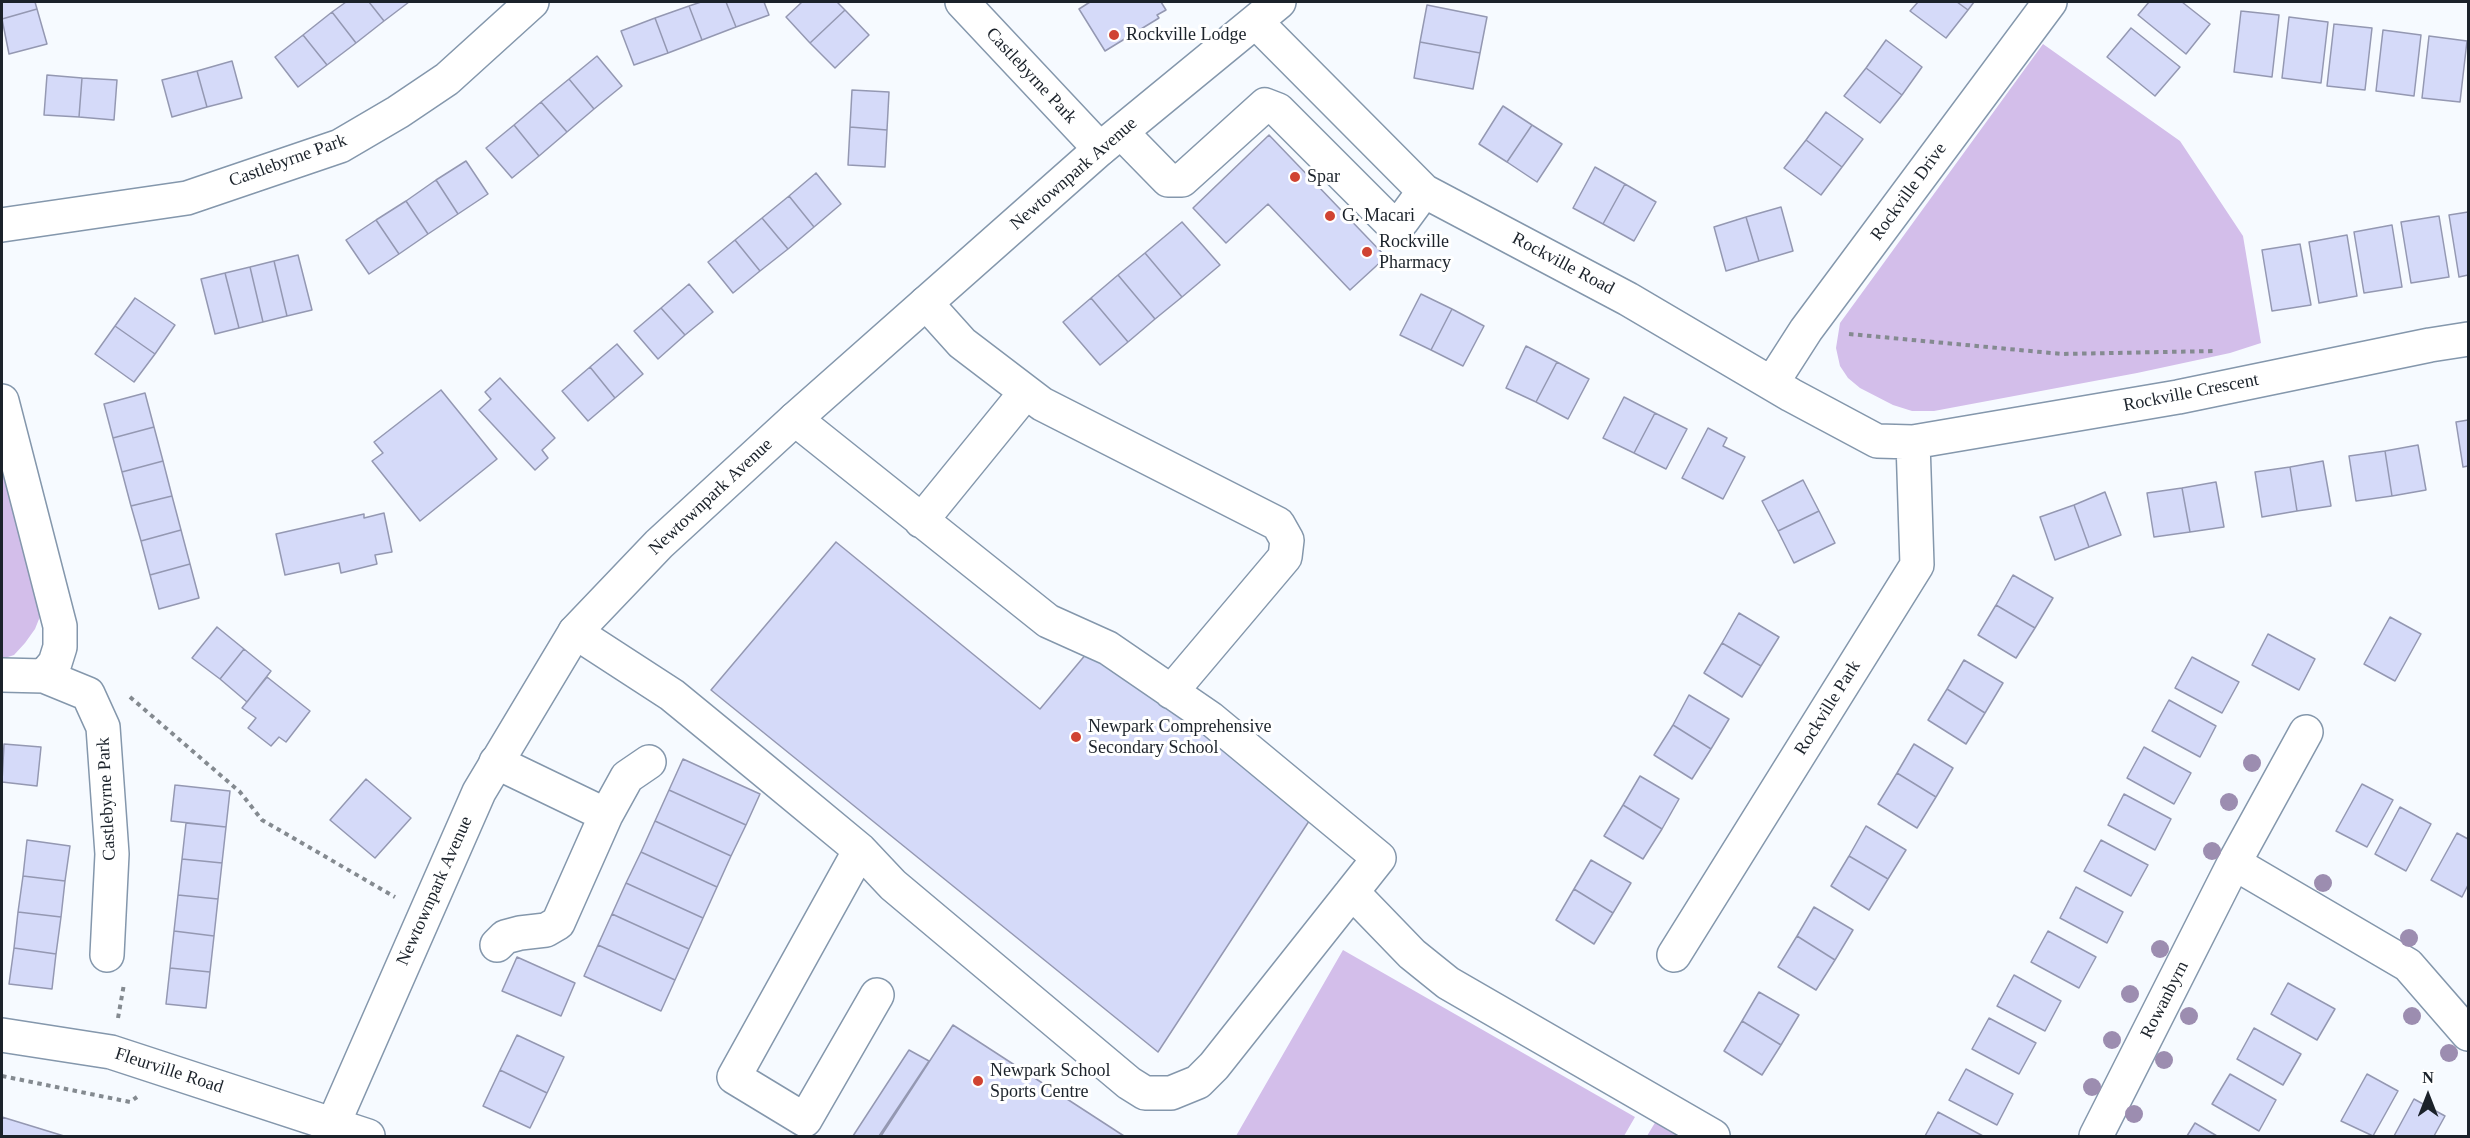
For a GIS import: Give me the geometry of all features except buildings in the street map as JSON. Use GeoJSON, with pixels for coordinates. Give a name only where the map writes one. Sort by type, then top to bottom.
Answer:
{"type":"FeatureCollection","features":[{"type":"Feature","properties":{"kind":"street","name":"Castlebyrne Park"},"geometry":{"type":"LineString","coordinates":[[2,225],[187,198],[340,146],[398,112],[447,79],[531,2]]}},
{"type":"Feature","properties":{"kind":"street","name":"Castlebyrne Park"},"geometry":{"type":"LineString","coordinates":[[962,2],[1111,141],[1168,180],[1182,180],[1265,105],[1278,110],[1390,222],[1402,221],[1424,191]]}},
{"type":"Feature","properties":{"kind":"street","name":"Rockville Drive"},"geometry":{"type":"LineString","coordinates":[[1772,384],[1806,330],[2050,2]]}},
{"type":"Feature","properties":{"kind":"street","name":"Newtownpark Avenue"},"geometry":{"type":"LineString","coordinates":[[331,1130],[479,792],[575,632],[659,544],[795,419],[1111,141],[1267,12]]}},
{"type":"Feature","properties":{"kind":"street","name":"Rockville Road"},"geometry":{"type":"LineString","coordinates":[[1267,12],[1424,191],[1628,300],[1772,384],[1877,441],[1913,442]]}},
{"type":"Feature","properties":{"kind":"street"},"geometry":{"type":"LineString","coordinates":[[926,303],[962,343],[1042,404],[1278,524],[1287,540],[1285,557],[1171,692]]}},
{"type":"Feature","properties":{"kind":"street","name":"Rockville Crescent"},"geometry":{"type":"LineString","coordinates":[[1913,442],[2178,397],[2469,339]]}},
{"type":"Feature","properties":{"kind":"street"},"geometry":{"type":"LineString","coordinates":[[921,521],[1026,392]]}},
{"type":"Feature","properties":{"kind":"street"},"geometry":{"type":"LineString","coordinates":[[2,401],[60,626],[60,647],[55,663],[44,676]]}},
{"type":"Feature","properties":{"kind":"street"},"geometry":{"type":"LineString","coordinates":[[575,632],[672,695],[860,850],[893,885],[1129,1083],[1145,1093],[1171,1093],[1198,1082],[1214,1066],[1379,858],[1210,718],[1108,648],[1048,621],[795,419]]}},
{"type":"Feature","properties":{"kind":"street","name":"Rockville Park"},"geometry":{"type":"LineString","coordinates":[[1674,955],[1917,565],[1913,442]]}},
{"type":"Feature","properties":{"kind":"street"},"geometry":{"type":"LineString","coordinates":[[2,675],[44,676],[88,694]]}},
{"type":"Feature","properties":{"kind":"street","name":"Castlebyrne Park"},"geometry":{"type":"LineString","coordinates":[[88,694],[103,727],[108,784],[112,854],[107,955]]}},
{"type":"Feature","properties":{"kind":"street","name":"Rowanbyrn"},"geometry":{"type":"LineString","coordinates":[[2096,1137],[2234,863],[2306,732]]}},
{"type":"Feature","properties":{"kind":"street"},"geometry":{"type":"LineString","coordinates":[[496,762],[606,815]]}},
{"type":"Feature","properties":{"kind":"street"},"geometry":{"type":"LineString","coordinates":[[497,945],[506,937],[546,930],[558,923],[606,815],[627,777],[649,762]]}},
{"type":"Feature","properties":{"kind":"street"},"geometry":{"type":"LineString","coordinates":[[860,850],[734,1077],[805,1120],[877,995]]}},
{"type":"Feature","properties":{"kind":"street"},"geometry":{"type":"LineString","coordinates":[[2234,863],[2408,965],[2469,1034]]}},
{"type":"Feature","properties":{"kind":"street"},"geometry":{"type":"LineString","coordinates":[[1352,892],[1412,954],[1448,983],[1713,1137]]}},
{"type":"Feature","properties":{"kind":"street","name":"Fleurville Road"},"geometry":{"type":"LineString","coordinates":[[2,1035],[111,1052],[176,1073],[331,1130],[368,1137]]}},
{"type":"Feature","properties":{"kind":"path"},"geometry":{"type":"LineString","coordinates":[[1806,330],[2062,354],[2220,352]]}},
{"type":"Feature","properties":{"kind":"path"},"geometry":{"type":"LineString","coordinates":[[88,694],[123,693],[140,704],[240,792],[262,820],[426,913]]}},
{"type":"Feature","properties":{"kind":"path"},"geometry":{"type":"LineString","coordinates":[[107,955],[125,986],[111,1052]]}},
{"type":"Feature","properties":{"kind":"path"},"geometry":{"type":"LineString","coordinates":[[2,1076],[130,1102],[176,1073]]}},
{"type":"Feature","properties":{"kind":"shaded area"},"geometry":{"type":"Polygon","coordinates":[[[2043,44],[2180,141],[2243,236],[2261,343],[2230,353],[2137,373],[1934,411],[1912,411],[1893,405],[1860,388],[1848,378],[1840,366],[1836,348],[1840,323],[2043,44]]]}},
{"type":"Feature","properties":{"kind":"shaded area"},"geometry":{"type":"Polygon","coordinates":[[[2,455],[41,614],[35,629],[25,643],[14,655],[2,659],[2,455]]]}},
{"type":"Feature","properties":{"kind":"shaded area"},"geometry":{"type":"Polygon","coordinates":[[[1343,950],[1635,1117],[1624,1136],[1236,1136],[1343,950]]]}},
{"type":"Feature","properties":{"kind":"shaded area"},"geometry":{"type":"Polygon","coordinates":[[[1665,1106],[1717,1136],[1647,1136],[1665,1106]]]}},
{"type":"Feature","properties":{"kind":"place","name":"Rockville Lodge"},"geometry":{"type":"Point","coordinates":[1114,35]}},
{"type":"Feature","properties":{"kind":"place","name":"Spar"},"geometry":{"type":"Point","coordinates":[1295,177]}},
{"type":"Feature","properties":{"kind":"place","name":"G. Macari"},"geometry":{"type":"Point","coordinates":[1330,216]}},
{"type":"Feature","properties":{"kind":"place","name":"Rockville Pharmacy"},"geometry":{"type":"Point","coordinates":[1367,252]}},
{"type":"Feature","properties":{"kind":"place","name":"Newpark Comprehensive Secondary School"},"geometry":{"type":"Point","coordinates":[1076,737]}},
{"type":"Feature","properties":{"kind":"place","name":"Newpark School Sports Centre"},"geometry":{"type":"Point","coordinates":[978,1081]}}]}
